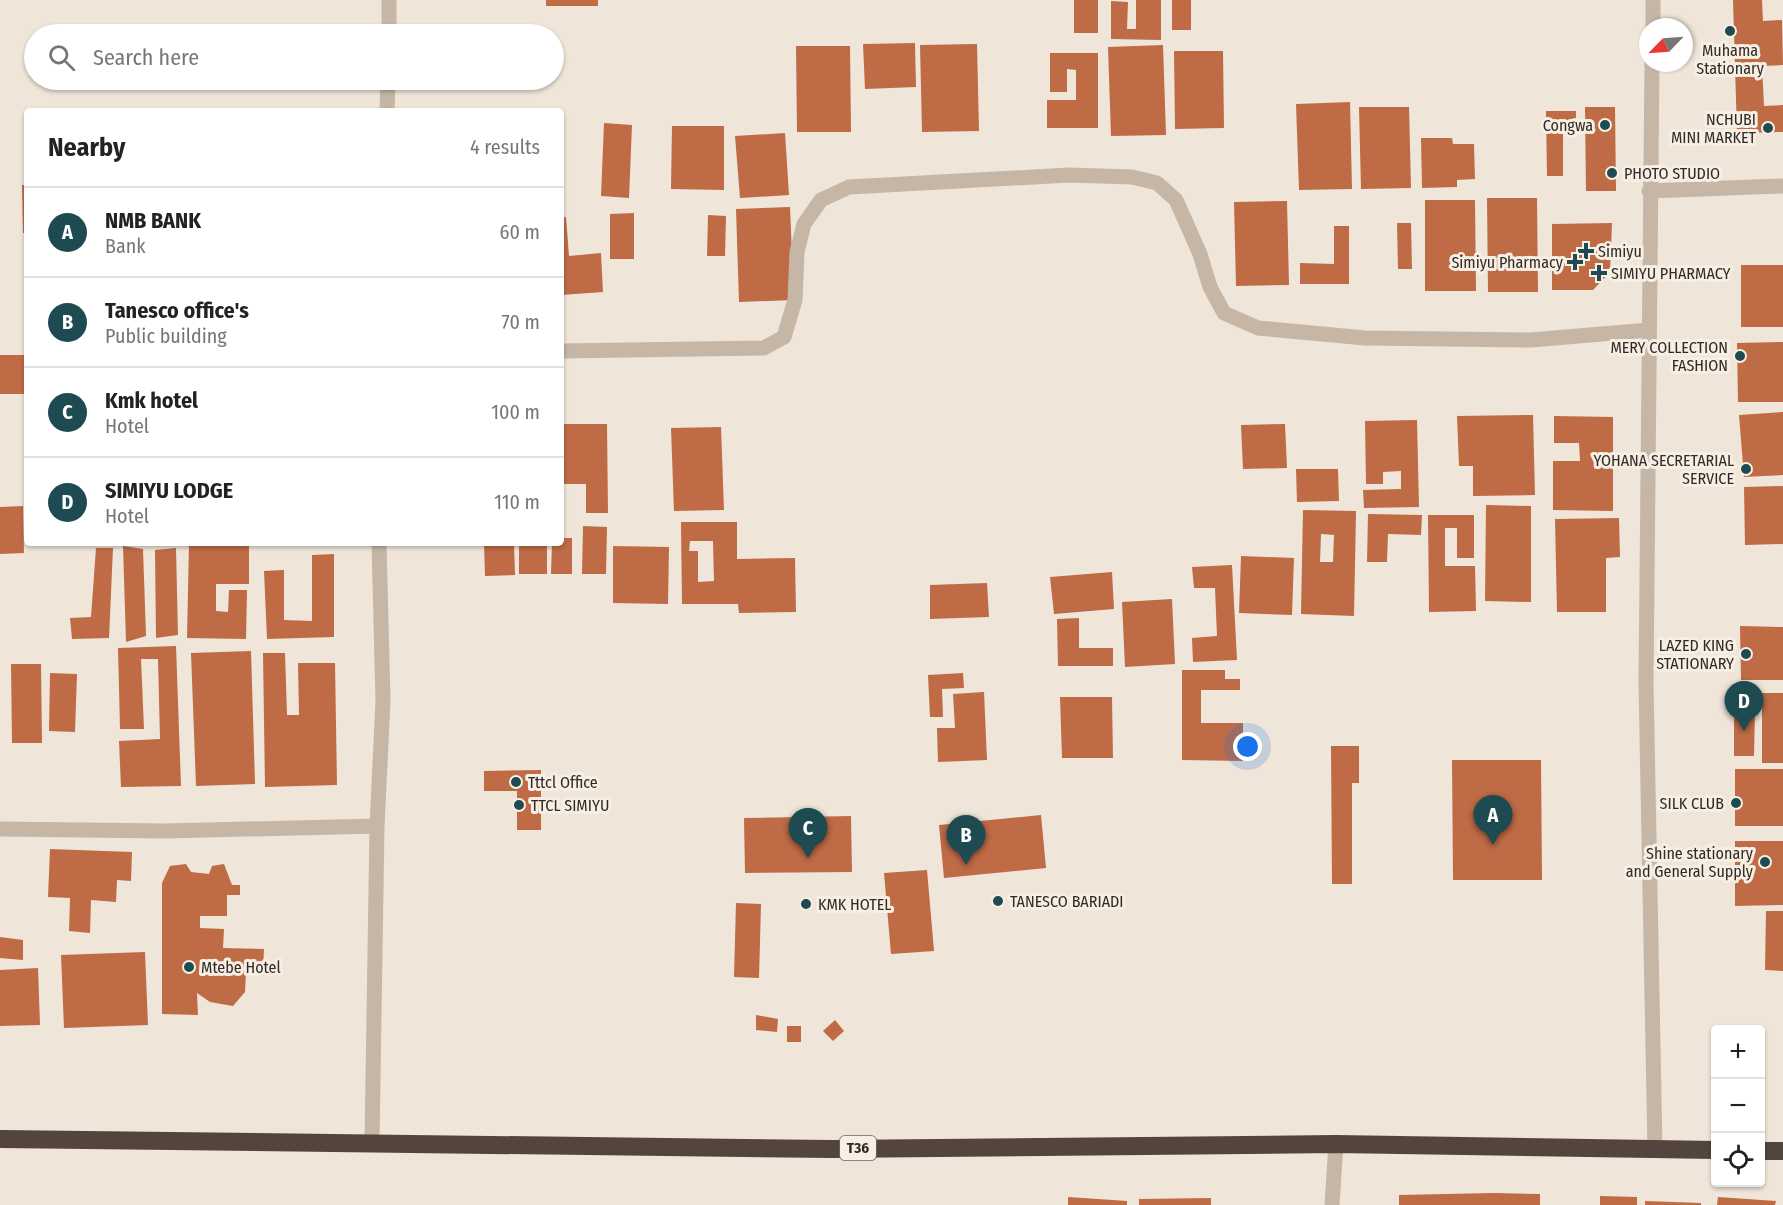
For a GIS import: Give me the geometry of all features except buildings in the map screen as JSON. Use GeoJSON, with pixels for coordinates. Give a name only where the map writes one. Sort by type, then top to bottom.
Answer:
{"type":"FeatureCollection","features":[{"type":"Feature","properties":{"kind":"highway","name":"T36"},"geometry":{"type":"LineString","coordinates":[[0,1139],[832,1149],[1336,1144],[1711,1150]]}},
{"type":"Feature","properties":{"kind":"highway"},"geometry":{"type":"LineString","coordinates":[[1765,1151],[1783,1151]]}},
{"type":"Feature","properties":{"kind":"street"},"geometry":{"type":"LineString","coordinates":[[389,0],[389,24]]}},
{"type":"Feature","properties":{"kind":"street"},"geometry":{"type":"LineString","coordinates":[[1653,0],[1653,18]]}},
{"type":"Feature","properties":{"kind":"street"},"geometry":{"type":"LineString","coordinates":[[1652,72],[1646,682],[1654,1150]]}},
{"type":"Feature","properties":{"kind":"street"},"geometry":{"type":"LineString","coordinates":[[387,108],[388,90]]}},
{"type":"Feature","properties":{"kind":"street"},"geometry":{"type":"LineString","coordinates":[[564,351],[764,348],[784,336],[795,300],[798,252],[804,224],[821,200],[849,187],[1070,175],[1132,177],[1156,183],[1176,200],[1200,254],[1210,287],[1224,313],[1258,328],[1365,338],[1531,340],[1649,330]]}},
{"type":"Feature","properties":{"kind":"street"},"geometry":{"type":"LineString","coordinates":[[1649,191],[1783,186]]}},
{"type":"Feature","properties":{"kind":"street"},"geometry":{"type":"LineString","coordinates":[[372,1143],[377,826],[383,701],[379,546]]}},
{"type":"Feature","properties":{"kind":"street"},"geometry":{"type":"LineString","coordinates":[[0,829],[166,831],[377,826]]}},
{"type":"Feature","properties":{"kind":"street"},"geometry":{"type":"LineString","coordinates":[[1332,1205],[1336,1144]]}},
{"type":"Feature","properties":{"kind":"place","name":"Muhama Stationary"},"geometry":{"type":"Point","coordinates":[1730,31]}},
{"type":"Feature","properties":{"kind":"place","name":"Congwa"},"geometry":{"type":"Point","coordinates":[1605,125]}},
{"type":"Feature","properties":{"kind":"place","name":"NCHUBI MINI MARKET"},"geometry":{"type":"Point","coordinates":[1768,128]}},
{"type":"Feature","properties":{"kind":"place","name":"PHOTO STUDIO"},"geometry":{"type":"Point","coordinates":[1612,173]}},
{"type":"Feature","properties":{"kind":"place","name":"Simiyu"},"geometry":{"type":"Point","coordinates":[1586,251]}},
{"type":"Feature","properties":{"kind":"place","name":"Simiyu Pharmacy"},"geometry":{"type":"Point","coordinates":[1575,262]}},
{"type":"Feature","properties":{"kind":"place","name":"SIMIYU PHARMACY"},"geometry":{"type":"Point","coordinates":[1599,273]}},
{"type":"Feature","properties":{"kind":"place","name":"MERY COLLECTION FASHION"},"geometry":{"type":"Point","coordinates":[1740,356]}},
{"type":"Feature","properties":{"kind":"place","name":"YOHANA SECRETARIAL SERVICE"},"geometry":{"type":"Point","coordinates":[1746,469]}},
{"type":"Feature","properties":{"kind":"place","name":"LAZED KING STATIONARY"},"geometry":{"type":"Point","coordinates":[1746,654]}},
{"type":"Feature","properties":{"kind":"place","name":"SIMIYU LODGE"},"geometry":{"type":"Point","coordinates":[1744,731]}},
{"type":"Feature","properties":{"kind":"place","name":"Tttcl Office"},"geometry":{"type":"Point","coordinates":[516,782]}},
{"type":"Feature","properties":{"kind":"place","name":"SILK CLUB"},"geometry":{"type":"Point","coordinates":[1736,803]}},
{"type":"Feature","properties":{"kind":"place","name":"TTCL SIMIYU"},"geometry":{"type":"Point","coordinates":[519,805]}},
{"type":"Feature","properties":{"kind":"place","name":"NMB BANK"},"geometry":{"type":"Point","coordinates":[1493,845]}},
{"type":"Feature","properties":{"kind":"place","name":"Kmk hotel"},"geometry":{"type":"Point","coordinates":[808,858]}},
{"type":"Feature","properties":{"kind":"place","name":"Shine stationary and General Supply"},"geometry":{"type":"Point","coordinates":[1765,862]}},
{"type":"Feature","properties":{"kind":"place","name":"Tanesco office's"},"geometry":{"type":"Point","coordinates":[966,865]}},
{"type":"Feature","properties":{"kind":"place","name":"TANESCO BARIADI"},"geometry":{"type":"Point","coordinates":[998,901]}},
{"type":"Feature","properties":{"kind":"place","name":"KMK HOTEL"},"geometry":{"type":"Point","coordinates":[806,904]}},
{"type":"Feature","properties":{"kind":"place","name":"Mtebe Hotel"},"geometry":{"type":"Point","coordinates":[189,967]}}]}
